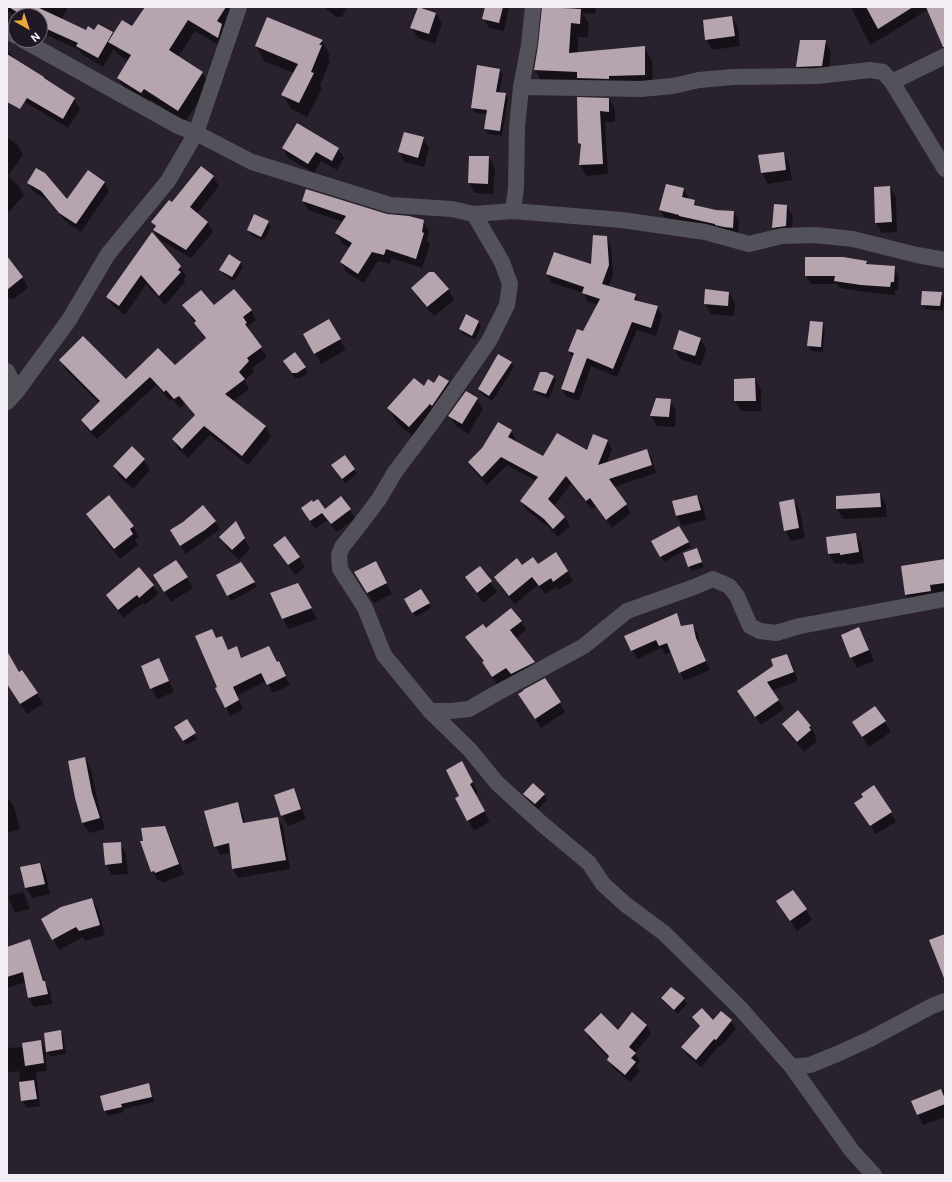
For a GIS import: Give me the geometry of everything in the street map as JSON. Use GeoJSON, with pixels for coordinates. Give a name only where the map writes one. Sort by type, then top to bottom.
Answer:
{"type":"FeatureCollection","features":[{"type":"Feature","properties":{"kind":"street"},"geometry":{"type":"LineString","coordinates":[[12,397],[69,320],[108,254],[168,181],[196,133],[239,7]]}},
{"type":"Feature","properties":{"kind":"street"},"geometry":{"type":"LineString","coordinates":[[513,211],[516,188],[517,128],[521,87],[529,45],[533,7]]}},
{"type":"Feature","properties":{"kind":"street"},"geometry":{"type":"LineString","coordinates":[[37,48],[178,126],[196,133],[252,162],[390,205],[452,209],[474,214],[513,211],[622,220],[705,232],[749,244],[782,236],[815,235],[853,240],[945,260]]}},
{"type":"Feature","properties":{"kind":"street"},"geometry":{"type":"LineString","coordinates":[[892,82],[945,56]]}},
{"type":"Feature","properties":{"kind":"street"},"geometry":{"type":"LineString","coordinates":[[521,87],[641,89],[673,86],[699,80],[733,77],[817,76],[870,70],[883,72],[892,82],[945,169]]}},
{"type":"Feature","properties":{"kind":"street"},"geometry":{"type":"LineString","coordinates":[[474,214],[502,262],[510,284],[507,304],[489,341],[431,424],[395,472],[375,504],[342,547],[339,555],[340,569],[365,608],[384,654],[430,711],[470,750],[497,783],[541,823],[589,863],[603,884],[625,904],[664,933],[741,1009],[792,1066],[852,1150],[874,1175]]}},
{"type":"Feature","properties":{"kind":"street"},"geometry":{"type":"LineString","coordinates":[[7,371],[12,397]]}},
{"type":"Feature","properties":{"kind":"street"},"geometry":{"type":"LineString","coordinates":[[430,711],[469,709],[497,692],[584,646],[627,611],[694,588],[713,579],[729,586],[737,596],[750,626],[760,631],[776,633],[800,626],[945,599]]}},
{"type":"Feature","properties":{"kind":"street"},"geometry":{"type":"LineString","coordinates":[[792,1066],[810,1065],[837,1054],[870,1039],[932,1006],[945,1001]]}},
{"type":"Feature","properties":{"kind":"building"},"geometry":{"type":"Polygon","coordinates":[[[9,7],[39,8],[11,8],[9,7]]]}},
{"type":"Feature","properties":{"kind":"building"},"geometry":{"type":"Polygon","coordinates":[[[145,7],[226,7],[217,21],[222,24],[218,38],[188,20],[169,50],[203,72],[178,111],[144,89],[141,93],[117,78],[131,55],[108,42],[122,20],[132,26],[145,7]]]}},
{"type":"Feature","properties":{"kind":"building"},"geometry":{"type":"Polygon","coordinates":[[[418,7],[436,13],[429,34],[410,28],[418,7]]]}},
{"type":"Feature","properties":{"kind":"building"},"geometry":{"type":"Polygon","coordinates":[[[485,7],[503,7],[499,23],[482,19],[485,7]]]}},
{"type":"Feature","properties":{"kind":"building"},"geometry":{"type":"Polygon","coordinates":[[[542,7],[581,9],[580,24],[571,23],[569,53],[645,46],[645,75],[609,76],[609,79],[577,78],[577,72],[534,70],[542,7]]]}},
{"type":"Feature","properties":{"kind":"building"},"geometry":{"type":"Polygon","coordinates":[[[866,7],[913,7],[878,29],[866,7]]]}},
{"type":"Feature","properties":{"kind":"building"},"geometry":{"type":"Polygon","coordinates":[[[926,7],[945,7],[945,47],[943,47],[926,7]]]}},
{"type":"Feature","properties":{"kind":"building"},"geometry":{"type":"Polygon","coordinates":[[[48,12],[86,30],[88,26],[94,30],[98,24],[113,32],[98,58],[76,46],[78,43],[48,30],[48,12]]]}},
{"type":"Feature","properties":{"kind":"building"},"geometry":{"type":"Polygon","coordinates":[[[732,16],[735,36],[705,40],[703,20],[732,16]]]}},
{"type":"Feature","properties":{"kind":"building"},"geometry":{"type":"Polygon","coordinates":[[[267,17],[323,40],[319,45],[322,45],[311,72],[314,73],[299,103],[281,95],[298,64],[255,46],[267,17]]]}},
{"type":"Feature","properties":{"kind":"building"},"geometry":{"type":"Polygon","coordinates":[[[800,40],[826,40],[822,66],[796,67],[800,40]]]}},
{"type":"Feature","properties":{"kind":"building"},"geometry":{"type":"Polygon","coordinates":[[[7,54],[75,98],[63,119],[27,98],[20,109],[7,102],[7,54]]]}},
{"type":"Feature","properties":{"kind":"building"},"geometry":{"type":"Polygon","coordinates":[[[477,65],[500,69],[496,92],[506,93],[500,131],[484,129],[487,110],[471,108],[477,65]]]}},
{"type":"Feature","properties":{"kind":"building"},"geometry":{"type":"Polygon","coordinates":[[[577,97],[609,98],[609,112],[600,111],[603,164],[579,165],[581,144],[578,143],[577,97]]]}},
{"type":"Feature","properties":{"kind":"building"},"geometry":{"type":"Polygon","coordinates":[[[297,123],[339,148],[332,161],[316,152],[308,164],[282,148],[297,123]]]}},
{"type":"Feature","properties":{"kind":"building"},"geometry":{"type":"Polygon","coordinates":[[[404,132],[424,137],[418,158],[398,152],[404,132]]]}},
{"type":"Feature","properties":{"kind":"building"},"geometry":{"type":"Polygon","coordinates":[[[784,152],[786,170],[761,173],[758,155],[784,152]]]}},
{"type":"Feature","properties":{"kind":"building"},"geometry":{"type":"Polygon","coordinates":[[[469,156],[489,156],[488,184],[468,183],[469,156]]]}},
{"type":"Feature","properties":{"kind":"building"},"geometry":{"type":"Polygon","coordinates":[[[201,166],[214,176],[190,207],[208,222],[186,250],[153,230],[156,226],[151,222],[169,200],[172,202],[201,166]]]}},
{"type":"Feature","properties":{"kind":"building"},"geometry":{"type":"Polygon","coordinates":[[[36,168],[45,173],[67,199],[88,170],[105,182],[76,224],[59,213],[41,191],[27,183],[36,168]]]}},
{"type":"Feature","properties":{"kind":"building"},"geometry":{"type":"Polygon","coordinates":[[[666,184],[684,188],[682,197],[695,200],[694,205],[716,210],[734,211],[733,228],[715,225],[659,210],[666,184]]]}},
{"type":"Feature","properties":{"kind":"building"},"geometry":{"type":"Polygon","coordinates":[[[890,186],[892,222],[875,223],[874,187],[890,186]]]}},
{"type":"Feature","properties":{"kind":"building"},"geometry":{"type":"Polygon","coordinates":[[[306,189],[387,214],[409,216],[424,220],[422,232],[424,233],[416,259],[386,249],[384,255],[372,252],[358,274],[340,262],[352,243],[335,233],[346,216],[302,201],[306,189]]]}},
{"type":"Feature","properties":{"kind":"building"},"geometry":{"type":"Polygon","coordinates":[[[774,204],[787,205],[786,226],[772,228],[774,204]]]}},
{"type":"Feature","properties":{"kind":"building"},"geometry":{"type":"Polygon","coordinates":[[[254,214],[269,221],[261,237],[247,230],[254,214]]]}},
{"type":"Feature","properties":{"kind":"building"},"geometry":{"type":"Polygon","coordinates":[[[152,232],[181,266],[178,270],[181,272],[159,296],[141,275],[119,306],[106,297],[152,232]]]}},
{"type":"Feature","properties":{"kind":"building"},"geometry":{"type":"Polygon","coordinates":[[[593,235],[607,236],[609,265],[602,284],[636,294],[634,300],[658,306],[651,328],[632,322],[613,369],[587,358],[574,393],[561,389],[574,353],[568,351],[577,329],[583,331],[600,299],[582,293],[584,287],[546,274],[554,252],[591,264],[593,235]]]}},
{"type":"Feature","properties":{"kind":"building"},"geometry":{"type":"Polygon","coordinates":[[[229,254],[241,262],[232,277],[219,270],[229,254]]]}},
{"type":"Feature","properties":{"kind":"building"},"geometry":{"type":"Polygon","coordinates":[[[7,256],[23,277],[7,290],[7,256]]]}},
{"type":"Feature","properties":{"kind":"building"},"geometry":{"type":"Polygon","coordinates":[[[805,257],[843,257],[867,261],[866,264],[895,266],[894,282],[891,282],[890,287],[834,281],[835,276],[805,276],[805,257]]]}},
{"type":"Feature","properties":{"kind":"building"},"geometry":{"type":"Polygon","coordinates":[[[429,272],[434,272],[449,289],[427,307],[411,288],[429,272]]]}},
{"type":"Feature","properties":{"kind":"building"},"geometry":{"type":"Polygon","coordinates":[[[234,289],[252,310],[243,317],[247,323],[245,324],[262,347],[247,358],[249,361],[239,372],[245,379],[225,394],[266,426],[242,456],[204,426],[182,449],[172,439],[195,415],[179,396],[174,399],[166,390],[164,392],[150,377],[91,431],[81,420],[100,401],[59,360],[83,336],[126,379],[158,348],[175,365],[206,338],[194,323],[196,321],[182,305],[201,290],[214,305],[234,289]]]}},
{"type":"Feature","properties":{"kind":"building"},"geometry":{"type":"Polygon","coordinates":[[[705,289],[729,292],[728,306],[704,304],[705,289]]]}},
{"type":"Feature","properties":{"kind":"building"},"geometry":{"type":"Polygon","coordinates":[[[922,291],[942,292],[940,306],[921,305],[922,291]]]}},
{"type":"Feature","properties":{"kind":"building"},"geometry":{"type":"Polygon","coordinates":[[[466,314],[479,321],[472,336],[459,329],[466,314]]]}},
{"type":"Feature","properties":{"kind":"building"},"geometry":{"type":"Polygon","coordinates":[[[329,319],[341,339],[314,354],[303,334],[329,319]]]}},
{"type":"Feature","properties":{"kind":"building"},"geometry":{"type":"Polygon","coordinates":[[[810,321],[823,322],[821,347],[807,346],[810,321]]]}},
{"type":"Feature","properties":{"kind":"building"},"geometry":{"type":"Polygon","coordinates":[[[679,330],[701,338],[695,356],[673,349],[679,330]]]}},
{"type":"Feature","properties":{"kind":"building"},"geometry":{"type":"Polygon","coordinates":[[[295,352],[306,367],[297,373],[292,373],[283,361],[295,352]]]}},
{"type":"Feature","properties":{"kind":"building"},"geometry":{"type":"Polygon","coordinates":[[[498,354],[512,362],[489,396],[478,389],[498,354]]]}},
{"type":"Feature","properties":{"kind":"building"},"geometry":{"type":"Polygon","coordinates":[[[540,372],[546,372],[554,376],[546,394],[533,390],[540,372]]]}},
{"type":"Feature","properties":{"kind":"building"},"geometry":{"type":"Polygon","coordinates":[[[439,375],[449,381],[432,406],[430,404],[409,427],[387,408],[414,378],[424,386],[428,379],[434,383],[439,375]]]}},
{"type":"Feature","properties":{"kind":"building"},"geometry":{"type":"Polygon","coordinates":[[[755,378],[756,401],[734,401],[734,379],[755,378]]]}},
{"type":"Feature","properties":{"kind":"building"},"geometry":{"type":"Polygon","coordinates":[[[466,391],[478,398],[462,424],[448,416],[466,391]]]}},
{"type":"Feature","properties":{"kind":"building"},"geometry":{"type":"Polygon","coordinates":[[[656,398],[671,399],[669,417],[650,416],[656,398]]]}},
{"type":"Feature","properties":{"kind":"building"},"geometry":{"type":"Polygon","coordinates":[[[498,422],[512,430],[508,437],[543,456],[557,433],[587,450],[593,434],[608,440],[598,465],[647,449],[652,465],[609,479],[627,504],[606,520],[590,498],[586,501],[566,476],[548,499],[565,517],[553,529],[544,519],[520,501],[538,477],[501,457],[482,477],[468,462],[482,448],[498,422]]]}},
{"type":"Feature","properties":{"kind":"building"},"geometry":{"type":"Polygon","coordinates":[[[132,446],[145,459],[126,479],[113,466],[132,446]]]}},
{"type":"Feature","properties":{"kind":"building"},"geometry":{"type":"Polygon","coordinates":[[[345,455],[355,469],[342,479],[331,465],[345,455]]]}},
{"type":"Feature","properties":{"kind":"building"},"geometry":{"type":"Polygon","coordinates":[[[880,493],[881,507],[836,509],[836,496],[880,493]]]}},
{"type":"Feature","properties":{"kind":"building"},"geometry":{"type":"Polygon","coordinates":[[[109,495],[134,526],[130,529],[133,534],[114,549],[86,514],[109,495]]]}},
{"type":"Feature","properties":{"kind":"building"},"geometry":{"type":"Polygon","coordinates":[[[697,495],[701,510],[676,516],[672,501],[697,495]]]}},
{"type":"Feature","properties":{"kind":"building"},"geometry":{"type":"Polygon","coordinates":[[[341,496],[351,509],[331,524],[322,513],[310,521],[301,508],[312,500],[313,502],[318,499],[325,509],[341,496]]]}},
{"type":"Feature","properties":{"kind":"building"},"geometry":{"type":"Polygon","coordinates":[[[794,499],[799,528],[784,531],[779,502],[794,499]]]}},
{"type":"Feature","properties":{"kind":"building"},"geometry":{"type":"Polygon","coordinates":[[[203,505],[216,521],[180,546],[170,530],[183,522],[203,505]]]}},
{"type":"Feature","properties":{"kind":"building"},"geometry":{"type":"Polygon","coordinates":[[[236,521],[245,538],[232,550],[219,537],[236,521]]]}},
{"type":"Feature","properties":{"kind":"building"},"geometry":{"type":"Polygon","coordinates":[[[679,526],[689,542],[660,557],[651,541],[679,526]]]}},
{"type":"Feature","properties":{"kind":"building"},"geometry":{"type":"Polygon","coordinates":[[[856,533],[859,552],[840,555],[840,553],[828,554],[826,537],[856,533]]]}},
{"type":"Feature","properties":{"kind":"building"},"geometry":{"type":"Polygon","coordinates":[[[285,536],[300,557],[288,565],[273,545],[285,536]]]}},
{"type":"Feature","properties":{"kind":"building"},"geometry":{"type":"Polygon","coordinates":[[[697,548],[702,562],[688,567],[683,553],[697,548]]]}},
{"type":"Feature","properties":{"kind":"building"},"geometry":{"type":"Polygon","coordinates":[[[556,552],[568,571],[553,582],[551,578],[539,586],[532,577],[509,596],[494,577],[517,558],[522,565],[533,557],[538,564],[556,552]]]}},
{"type":"Feature","properties":{"kind":"building"},"geometry":{"type":"Polygon","coordinates":[[[945,559],[945,583],[930,585],[931,591],[905,595],[901,566],[945,559]]]}},
{"type":"Feature","properties":{"kind":"building"},"geometry":{"type":"Polygon","coordinates":[[[176,560],[188,577],[164,592],[153,575],[176,560]]]}},
{"type":"Feature","properties":{"kind":"building"},"geometry":{"type":"Polygon","coordinates":[[[376,561],[387,583],[367,593],[354,572],[376,561]]]}},
{"type":"Feature","properties":{"kind":"building"},"geometry":{"type":"Polygon","coordinates":[[[241,562],[255,582],[227,596],[216,575],[241,562]]]}},
{"type":"Feature","properties":{"kind":"building"},"geometry":{"type":"Polygon","coordinates":[[[480,566],[492,581],[477,593],[465,577],[480,566]]]}},
{"type":"Feature","properties":{"kind":"building"},"geometry":{"type":"Polygon","coordinates":[[[139,567],[154,585],[139,598],[137,595],[118,610],[106,595],[139,567]]]}},
{"type":"Feature","properties":{"kind":"building"},"geometry":{"type":"Polygon","coordinates":[[[298,583],[312,608],[282,619],[270,593],[298,583]]]}},
{"type":"Feature","properties":{"kind":"building"},"geometry":{"type":"Polygon","coordinates":[[[421,589],[430,603],[412,613],[404,599],[421,589]]]}},
{"type":"Feature","properties":{"kind":"building"},"geometry":{"type":"Polygon","coordinates":[[[511,608],[522,621],[510,630],[535,662],[511,674],[506,668],[492,677],[482,662],[484,661],[465,637],[483,624],[486,628],[511,608]]]}},
{"type":"Feature","properties":{"kind":"building"},"geometry":{"type":"Polygon","coordinates":[[[677,613],[681,626],[693,624],[696,638],[706,661],[679,673],[667,643],[659,646],[656,640],[631,651],[624,636],[677,613]]]}},
{"type":"Feature","properties":{"kind":"building"},"geometry":{"type":"Polygon","coordinates":[[[859,627],[869,650],[850,658],[841,635],[859,627]]]}},
{"type":"Feature","properties":{"kind":"building"},"geometry":{"type":"Polygon","coordinates":[[[212,629],[216,638],[222,636],[228,650],[237,646],[241,658],[269,646],[277,662],[279,661],[286,676],[267,685],[261,673],[233,687],[239,700],[225,708],[215,688],[217,687],[195,636],[212,629]]]}},
{"type":"Feature","properties":{"kind":"building"},"geometry":{"type":"Polygon","coordinates":[[[7,651],[19,672],[22,670],[38,693],[20,704],[7,684],[7,651]]]}},
{"type":"Feature","properties":{"kind":"building"},"geometry":{"type":"Polygon","coordinates":[[[787,654],[794,672],[767,682],[779,700],[755,717],[737,691],[773,666],[771,659],[787,654]]]}},
{"type":"Feature","properties":{"kind":"building"},"geometry":{"type":"Polygon","coordinates":[[[159,658],[169,681],[150,689],[141,666],[159,658]]]}},
{"type":"Feature","properties":{"kind":"building"},"geometry":{"type":"Polygon","coordinates":[[[545,678],[561,702],[535,719],[518,694],[545,678]]]}},
{"type":"Feature","properties":{"kind":"building"},"geometry":{"type":"Polygon","coordinates":[[[875,706],[886,721],[862,737],[852,722],[875,706]]]}},
{"type":"Feature","properties":{"kind":"building"},"geometry":{"type":"Polygon","coordinates":[[[798,710],[811,726],[809,727],[811,730],[797,742],[782,724],[798,710]]]}},
{"type":"Feature","properties":{"kind":"building"},"geometry":{"type":"Polygon","coordinates":[[[187,719],[196,733],[183,741],[174,727],[187,719]]]}},
{"type":"Feature","properties":{"kind":"building"},"geometry":{"type":"Polygon","coordinates":[[[85,757],[92,793],[100,818],[82,823],[75,798],[68,761],[85,757]]]}},
{"type":"Feature","properties":{"kind":"building"},"geometry":{"type":"Polygon","coordinates":[[[462,761],[473,782],[470,784],[485,811],[467,821],[455,798],[459,796],[446,770],[462,761]]]}},
{"type":"Feature","properties":{"kind":"building"},"geometry":{"type":"Polygon","coordinates":[[[533,783],[545,794],[535,804],[523,794],[533,783]]]}},
{"type":"Feature","properties":{"kind":"building"},"geometry":{"type":"Polygon","coordinates":[[[874,785],[892,812],[870,826],[854,803],[863,797],[861,794],[874,785]]]}},
{"type":"Feature","properties":{"kind":"building"},"geometry":{"type":"Polygon","coordinates":[[[294,788],[301,809],[281,816],[274,795],[294,788]]]}},
{"type":"Feature","properties":{"kind":"building"},"geometry":{"type":"Polygon","coordinates":[[[238,802],[243,823],[278,817],[286,860],[232,869],[229,843],[214,847],[204,811],[238,802]]]}},
{"type":"Feature","properties":{"kind":"building"},"geometry":{"type":"Polygon","coordinates":[[[165,826],[179,864],[155,873],[154,871],[151,872],[140,841],[143,841],[141,828],[165,826]]]}},
{"type":"Feature","properties":{"kind":"building"},"geometry":{"type":"Polygon","coordinates":[[[121,842],[122,863],[105,865],[103,843],[121,842]]]}},
{"type":"Feature","properties":{"kind":"building"},"geometry":{"type":"Polygon","coordinates":[[[40,863],[45,884],[25,888],[20,867],[40,863]]]}},
{"type":"Feature","properties":{"kind":"building"},"geometry":{"type":"Polygon","coordinates":[[[793,890],[807,909],[790,921],[776,901],[793,890]]]}},
{"type":"Feature","properties":{"kind":"building"},"geometry":{"type":"Polygon","coordinates":[[[92,898],[100,925],[79,931],[76,927],[52,940],[41,919],[61,907],[92,898]]]}},
{"type":"Feature","properties":{"kind":"building"},"geometry":{"type":"Polygon","coordinates":[[[945,934],[945,978],[944,978],[929,940],[945,934]]]}},
{"type":"Feature","properties":{"kind":"building"},"geometry":{"type":"Polygon","coordinates":[[[30,939],[48,994],[28,998],[23,972],[7,977],[7,947],[30,939]]]}},
{"type":"Feature","properties":{"kind":"building"},"geometry":{"type":"Polygon","coordinates":[[[671,987],[685,998],[674,1010],[661,998],[671,987]]]}},
{"type":"Feature","properties":{"kind":"building"},"geometry":{"type":"Polygon","coordinates":[[[702,1008],[713,1020],[721,1011],[732,1020],[716,1040],[714,1039],[696,1060],[681,1047],[700,1026],[692,1017],[702,1008]]]}},
{"type":"Feature","properties":{"kind":"building"},"geometry":{"type":"Polygon","coordinates":[[[632,1012],[647,1025],[629,1047],[636,1053],[631,1058],[636,1062],[625,1075],[607,1060],[609,1056],[584,1030],[601,1013],[618,1030],[632,1012]]]}},
{"type":"Feature","properties":{"kind":"building"},"geometry":{"type":"Polygon","coordinates":[[[61,1030],[63,1049],[46,1052],[44,1033],[61,1030]]]}},
{"type":"Feature","properties":{"kind":"building"},"geometry":{"type":"Polygon","coordinates":[[[41,1040],[44,1063],[25,1066],[22,1043],[41,1040]]]}},
{"type":"Feature","properties":{"kind":"building"},"geometry":{"type":"Polygon","coordinates":[[[34,1080],[37,1099],[21,1101],[19,1082],[34,1080]]]}},
{"type":"Feature","properties":{"kind":"building"},"geometry":{"type":"Polygon","coordinates":[[[149,1083],[152,1097],[121,1104],[122,1107],[104,1111],[100,1096],[149,1083]]]}},
{"type":"Feature","properties":{"kind":"building"},"geometry":{"type":"Polygon","coordinates":[[[941,1089],[945,1099],[945,1104],[917,1115],[911,1101],[941,1089]]]}}]}
